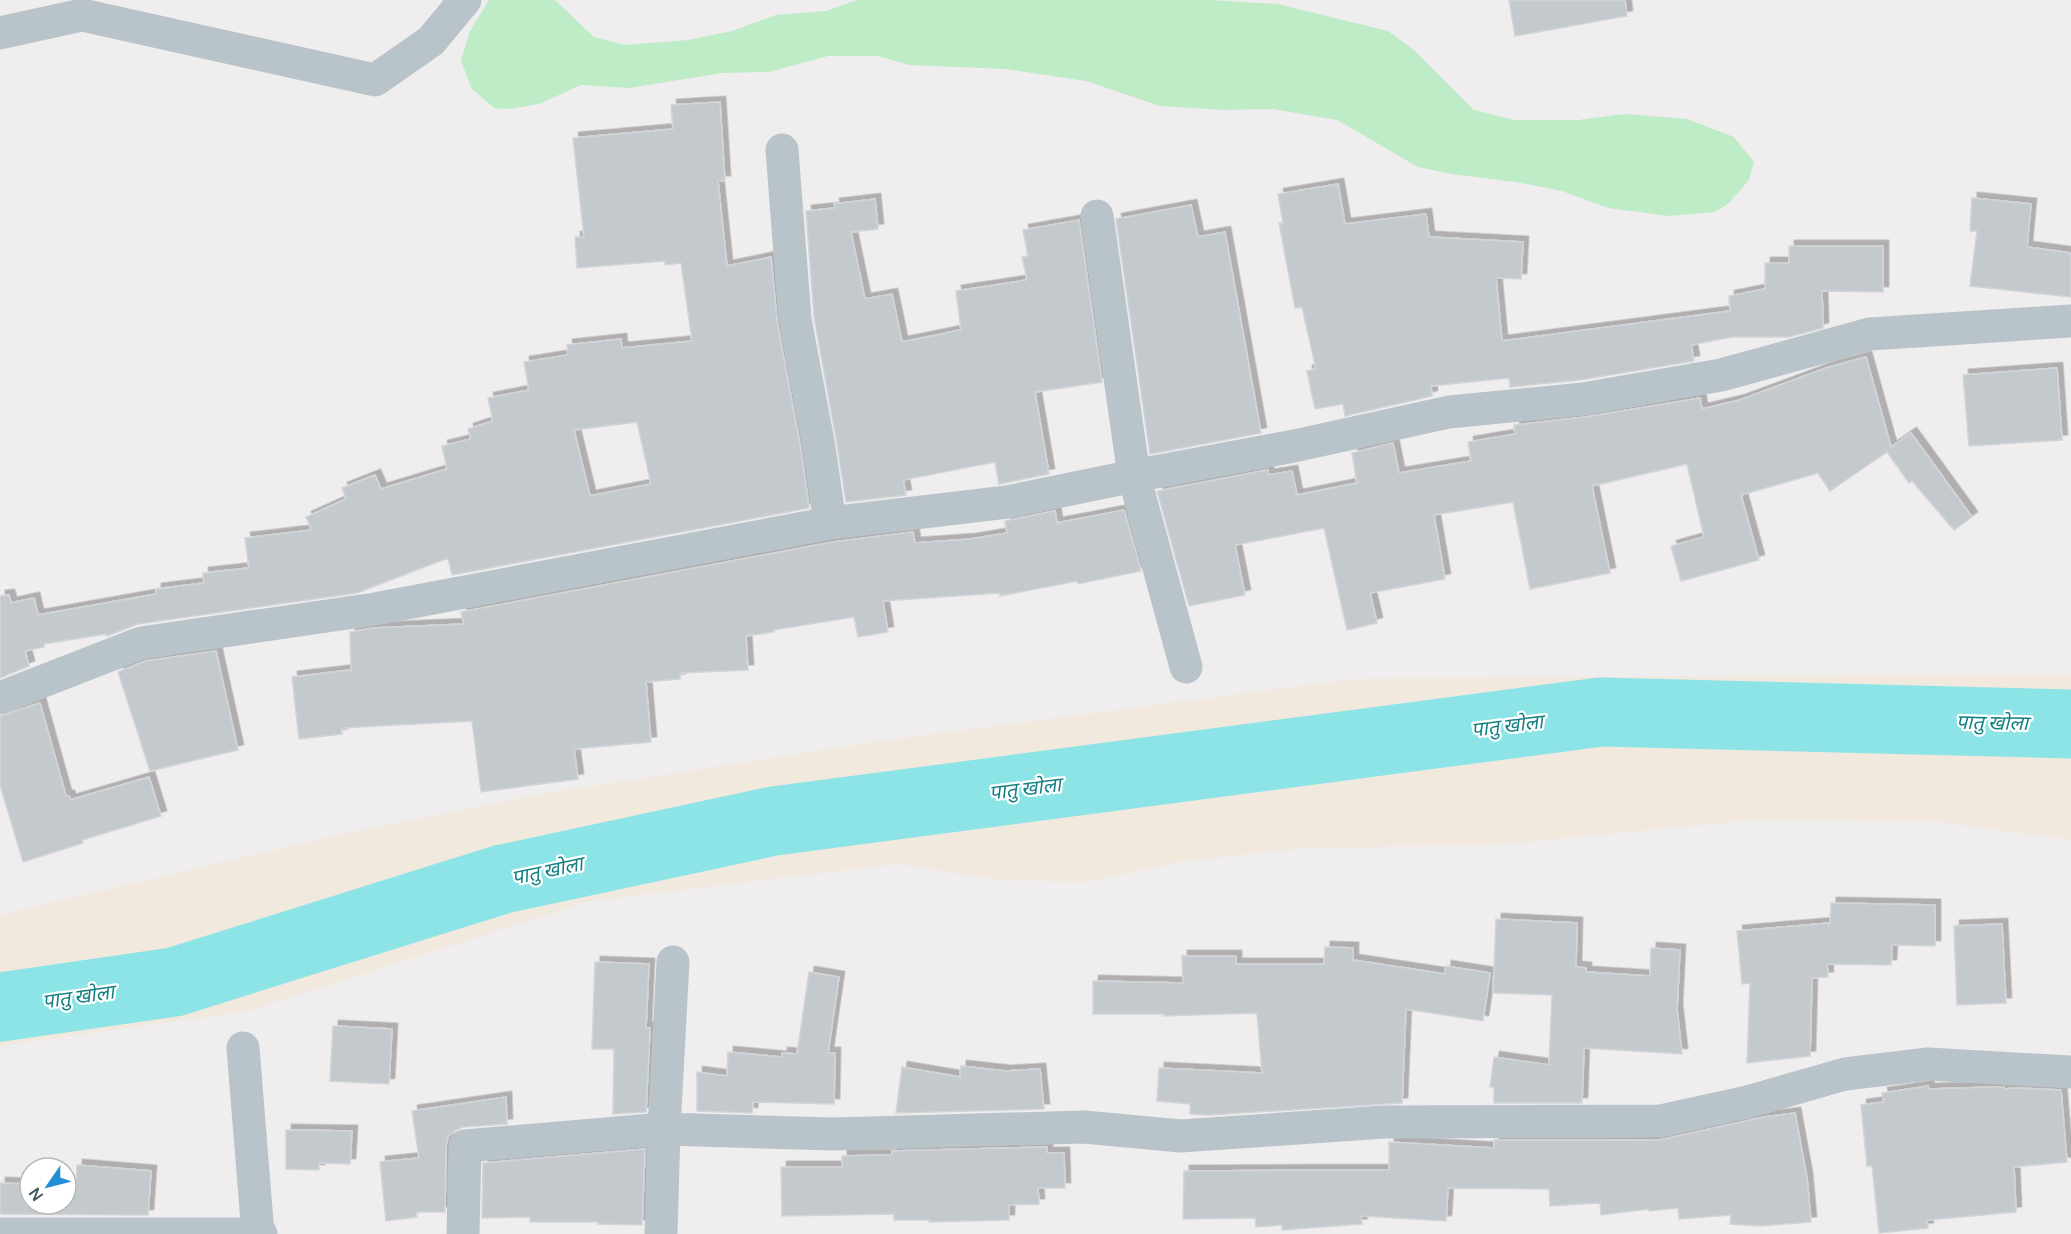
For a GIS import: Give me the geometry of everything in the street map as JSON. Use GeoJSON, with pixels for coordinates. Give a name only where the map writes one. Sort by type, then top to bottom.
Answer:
{"type":"FeatureCollection","features":[{"type":"Feature","properties":{"kind":"street"},"geometry":{"type":"LineString","coordinates":[[0,33],[82,15],[375,80],[431,41],[465,0]]}},
{"type":"Feature","properties":{"kind":"street"},"geometry":{"type":"LineString","coordinates":[[782,150],[795,319],[819,447],[830,523]]}},
{"type":"Feature","properties":{"kind":"street"},"geometry":{"type":"LineString","coordinates":[[1097,216],[1134,476],[1186,667]]}},
{"type":"Feature","properties":{"kind":"street"},"geometry":{"type":"LineString","coordinates":[[0,698],[141,643],[375,609],[830,523],[1007,502],[1294,446],[1449,412],[1583,399],[1721,375],[1870,333],[2071,321]]}},
{"type":"Feature","properties":{"kind":"street"},"geometry":{"type":"LineString","coordinates":[[661,1234],[664,1129],[674,962]]}},
{"type":"Feature","properties":{"kind":"street"},"geometry":{"type":"LineString","coordinates":[[0,1233],[259,1234],[243,1048]]}},
{"type":"Feature","properties":{"kind":"street"},"geometry":{"type":"LineString","coordinates":[[463,1234],[465,1146],[664,1129],[833,1134],[1084,1127],[1181,1136],[1384,1122],[1660,1121],[1747,1102],[1845,1074],[1928,1064],[2071,1072]]}},
{"type":"Feature","properties":{"kind":"green space"},"geometry":{"type":"Polygon","coordinates":[[[489,0],[555,0],[594,37],[625,45],[688,40],[732,31],[776,15],[826,11],[857,0],[1210,0],[1278,4],[1388,31],[1414,50],[1474,110],[1514,120],[1578,120],[1624,114],[1687,119],[1734,137],[1754,162],[1749,180],[1728,204],[1715,212],[1669,216],[1608,208],[1562,191],[1516,182],[1451,174],[1418,167],[1337,120],[1273,109],[1225,110],[1160,106],[1086,81],[1006,69],[909,65],[878,56],[828,56],[769,72],[722,73],[629,88],[581,85],[539,104],[509,109],[494,108],[472,89],[461,61],[470,31],[489,0]]]}},
{"type":"Feature","properties":{"kind":"sand"},"geometry":{"type":"Polygon","coordinates":[[[2071,674],[2071,840],[1940,822],[1754,820],[1495,845],[1302,848],[1179,862],[1088,882],[998,880],[898,864],[590,901],[248,1011],[0,1046],[0,915],[329,837],[542,794],[888,740],[1353,679],[2071,674]]]}},
{"type":"Feature","properties":{"kind":"building"},"geometry":{"type":"Polygon","coordinates":[[[1509,0],[1625,0],[1627,16],[1515,36],[1509,0]]]}},
{"type":"Feature","properties":{"kind":"building"},"geometry":{"type":"Polygon","coordinates":[[[720,102],[725,181],[718,181],[727,266],[771,257],[777,322],[801,450],[809,508],[452,575],[448,558],[357,593],[138,624],[107,636],[106,634],[44,644],[44,647],[25,651],[29,666],[0,678],[0,596],[9,595],[11,603],[34,598],[38,615],[156,594],[156,589],[204,583],[203,573],[249,568],[245,538],[312,530],[306,517],[346,499],[342,488],[375,475],[381,489],[447,469],[442,446],[471,439],[468,429],[493,421],[488,398],[529,390],[524,362],[568,355],[567,345],[621,339],[622,348],[692,341],[681,263],[665,265],[665,261],[577,268],[575,237],[584,237],[573,138],[673,129],[671,105],[720,102]],[[637,422],[574,430],[590,496],[651,484],[637,422]]]}},
{"type":"Feature","properties":{"kind":"building"},"geometry":{"type":"Polygon","coordinates":[[[1338,184],[1345,224],[1426,214],[1429,237],[1523,242],[1521,279],[1496,278],[1502,341],[1730,311],[1729,296],[1765,289],[1765,263],[1789,263],[1789,246],[1883,246],[1883,292],[1822,291],[1823,328],[1789,337],[1732,337],[1691,345],[1694,361],[1580,380],[1510,387],[1509,378],[1431,386],[1432,396],[1345,416],[1343,404],[1315,409],[1307,371],[1316,369],[1302,307],[1295,308],[1279,223],[1283,223],[1278,194],[1338,184]]]}},
{"type":"Feature","properties":{"kind":"building"},"geometry":{"type":"Polygon","coordinates":[[[1972,198],[2031,204],[2027,247],[2071,253],[2071,297],[1970,286],[1977,231],[1970,231],[1972,198]]]}},
{"type":"Feature","properties":{"kind":"building"},"geometry":{"type":"Polygon","coordinates":[[[875,199],[878,229],[851,232],[865,299],[892,294],[902,342],[961,330],[956,291],[1027,280],[1022,257],[1028,256],[1023,230],[1079,220],[1102,382],[1035,392],[1049,474],[999,484],[995,462],[903,480],[906,495],[846,502],[814,317],[806,211],[835,208],[834,204],[875,199]]]}},
{"type":"Feature","properties":{"kind":"building"},"geometry":{"type":"Polygon","coordinates":[[[1191,205],[1198,237],[1225,232],[1261,433],[1150,454],[1116,219],[1191,205]]]}},
{"type":"Feature","properties":{"kind":"building"},"geometry":{"type":"Polygon","coordinates":[[[1866,357],[1891,447],[1911,433],[1972,517],[1954,530],[1912,481],[1909,483],[1887,452],[1830,491],[1818,473],[1741,495],[1759,560],[1681,581],[1671,546],[1704,537],[1687,464],[1592,486],[1610,573],[1530,589],[1513,502],[1434,515],[1445,579],[1370,593],[1377,623],[1347,630],[1324,528],[1235,545],[1245,595],[1189,606],[1157,491],[1268,470],[1268,475],[1292,471],[1297,495],[1357,483],[1352,453],[1393,443],[1399,473],[1471,461],[1468,442],[1515,434],[1514,425],[1586,417],[1700,398],[1702,409],[1740,400],[1826,368],[1866,357]]]}},
{"type":"Feature","properties":{"kind":"building"},"geometry":{"type":"Polygon","coordinates":[[[2057,368],[2062,440],[1969,446],[1963,375],[2057,368]]]}},
{"type":"Feature","properties":{"kind":"building"},"geometry":{"type":"Polygon","coordinates":[[[1124,510],[1141,571],[1078,584],[1077,581],[1000,596],[1000,593],[883,601],[888,632],[858,637],[854,617],[746,636],[748,670],[680,673],[680,679],[646,682],[651,742],[574,749],[578,779],[481,792],[472,721],[341,728],[342,734],[299,739],[292,677],[351,670],[350,632],[374,628],[464,624],[461,612],[833,542],[913,532],[915,543],[971,539],[1007,533],[1005,521],[1055,511],[1057,523],[1124,510]]]}},
{"type":"Feature","properties":{"kind":"building"},"geometry":{"type":"Polygon","coordinates":[[[216,651],[238,750],[150,771],[118,672],[146,661],[216,651]]]}},
{"type":"Feature","properties":{"kind":"building"},"geometry":{"type":"Polygon","coordinates":[[[40,703],[66,796],[69,796],[70,800],[149,777],[161,816],[82,840],[83,843],[23,862],[0,785],[0,716],[40,703]]]}},
{"type":"Feature","properties":{"kind":"building"},"geometry":{"type":"Polygon","coordinates":[[[1831,903],[1935,905],[1935,946],[1892,945],[1891,965],[1827,964],[1828,977],[1812,978],[1810,1056],[1747,1063],[1750,983],[1742,984],[1737,931],[1830,923],[1831,903]]]}},
{"type":"Feature","properties":{"kind":"building"},"geometry":{"type":"Polygon","coordinates":[[[1496,919],[1577,923],[1576,967],[1586,968],[1586,972],[1650,976],[1651,948],[1680,950],[1677,1009],[1682,1054],[1584,1048],[1582,1103],[1494,1103],[1494,1087],[1490,1087],[1494,1057],[1549,1065],[1552,995],[1493,993],[1496,919]]]}},
{"type":"Feature","properties":{"kind":"building"},"geometry":{"type":"Polygon","coordinates":[[[2002,924],[2006,1003],[1957,1005],[1954,926],[2002,924]]]}},
{"type":"Feature","properties":{"kind":"building"},"geometry":{"type":"Polygon","coordinates":[[[1325,947],[1353,948],[1353,960],[1445,974],[1446,966],[1490,973],[1483,1021],[1406,1009],[1402,1103],[1209,1115],[1190,1114],[1190,1104],[1157,1101],[1159,1068],[1262,1073],[1257,1013],[1163,1016],[1164,1014],[1093,1014],[1093,981],[1183,983],[1182,956],[1236,956],[1236,964],[1324,964],[1325,947]]]}},
{"type":"Feature","properties":{"kind":"building"},"geometry":{"type":"Polygon","coordinates":[[[595,962],[649,964],[646,1028],[650,1028],[646,1112],[613,1114],[614,1049],[592,1049],[595,962]]]}},
{"type":"Feature","properties":{"kind":"building"},"geometry":{"type":"Polygon","coordinates":[[[809,972],[839,977],[828,1053],[835,1053],[834,1104],[753,1102],[752,1113],[697,1111],[697,1072],[727,1076],[728,1052],[782,1057],[782,1053],[797,1054],[809,972]]]}},
{"type":"Feature","properties":{"kind":"building"},"geometry":{"type":"Polygon","coordinates":[[[333,1026],[392,1029],[389,1084],[330,1081],[333,1026]]]}},
{"type":"Feature","properties":{"kind":"building"},"geometry":{"type":"Polygon","coordinates":[[[961,1066],[1006,1071],[1040,1069],[1044,1109],[896,1113],[902,1067],[960,1077],[961,1066]]]}},
{"type":"Feature","properties":{"kind":"building"},"geometry":{"type":"Polygon","coordinates":[[[1928,1086],[1929,1089],[2004,1087],[2004,1089],[2061,1090],[2067,1162],[2014,1167],[2016,1212],[1927,1220],[1928,1228],[1879,1233],[1872,1166],[1867,1166],[1861,1105],[1884,1102],[1882,1093],[1928,1086]]]}},
{"type":"Feature","properties":{"kind":"building"},"geometry":{"type":"Polygon","coordinates":[[[506,1097],[507,1124],[463,1127],[448,1137],[445,1212],[416,1212],[417,1217],[386,1221],[380,1162],[419,1158],[412,1111],[506,1097]]]}},
{"type":"Feature","properties":{"kind":"building"},"geometry":{"type":"Polygon","coordinates":[[[1795,1113],[1807,1178],[1811,1222],[1759,1226],[1730,1224],[1731,1215],[1679,1219],[1678,1208],[1601,1215],[1600,1203],[1550,1206],[1549,1189],[1448,1188],[1446,1221],[1361,1216],[1362,1224],[1282,1230],[1282,1225],[1256,1227],[1255,1218],[1183,1219],[1184,1171],[1389,1170],[1389,1142],[1494,1148],[1494,1140],[1660,1140],[1764,1117],[1795,1113]]]}},
{"type":"Feature","properties":{"kind":"building"},"geometry":{"type":"Polygon","coordinates":[[[286,1130],[352,1131],[350,1164],[319,1163],[319,1170],[286,1169],[286,1130]]]}},
{"type":"Feature","properties":{"kind":"building"},"geometry":{"type":"Polygon","coordinates":[[[1047,1147],[1047,1153],[1064,1153],[1065,1188],[1038,1188],[1039,1204],[1009,1205],[1009,1220],[929,1222],[929,1220],[894,1220],[894,1214],[782,1216],[781,1167],[842,1167],[842,1156],[892,1155],[892,1151],[1047,1147]]]}},
{"type":"Feature","properties":{"kind":"building"},"geometry":{"type":"Polygon","coordinates":[[[645,1149],[642,1225],[598,1224],[598,1222],[530,1222],[530,1217],[482,1218],[483,1163],[645,1149]]]}},
{"type":"Feature","properties":{"kind":"building"},"geometry":{"type":"Polygon","coordinates":[[[78,1165],[151,1171],[148,1215],[78,1215],[78,1165]]]}},
{"type":"Feature","properties":{"kind":"building"},"geometry":{"type":"Polygon","coordinates":[[[0,1183],[18,1184],[18,1214],[0,1214],[0,1183]]]}},
{"type":"Feature","properties":{"kind":"waterway","name":"पातु खोला"},"geometry":{"type":"LineString","coordinates":[[0,1007],[174,982],[503,879],[774,821],[1601,712],[2071,724]]}}]}
